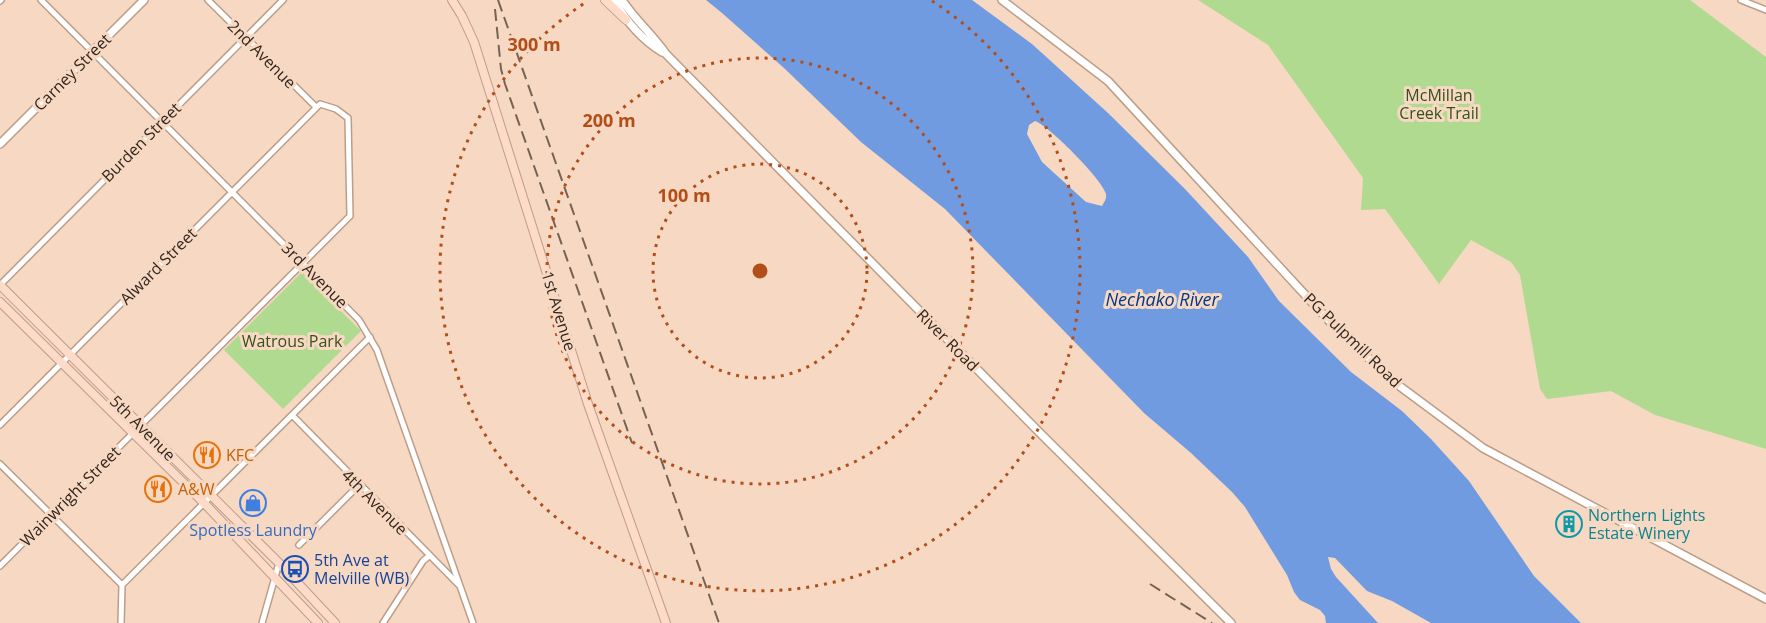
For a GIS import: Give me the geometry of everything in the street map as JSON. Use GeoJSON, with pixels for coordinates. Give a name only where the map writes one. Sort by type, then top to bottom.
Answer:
{"type":"FeatureCollection","features":[{"type":"Feature","properties":{"kind":"main road","name":"1st Avenue"},"geometry":{"type":"LineString","coordinates":[[452,0],[474,42],[588,404],[666,623]]}},
{"type":"Feature","properties":{"kind":"main road"},"geometry":{"type":"LineString","coordinates":[[605,0],[626,20]]}},
{"type":"Feature","properties":{"kind":"main road","name":"5th Avenue"},"geometry":{"type":"LineString","coordinates":[[0,285],[279,563],[335,623]]}},
{"type":"Feature","properties":{"kind":"main road","name":"5th Avenue"},"geometry":{"type":"LineString","coordinates":[[0,302],[204,504],[318,623]]}},
{"type":"Feature","properties":{"kind":"street","name":"3rd Avenue"},"geometry":{"type":"LineString","coordinates":[[41,0],[359,320],[377,350],[473,623]]}},
{"type":"Feature","properties":{"kind":"street","name":"Carney Street"},"geometry":{"type":"LineString","coordinates":[[0,144],[144,0]]}},
{"type":"Feature","properties":{"kind":"street","name":"2nd Avenue"},"geometry":{"type":"LineString","coordinates":[[208,0],[316,107]]}},
{"type":"Feature","properties":{"kind":"street","name":"Burden Street"},"geometry":{"type":"LineString","coordinates":[[0,285],[283,0]]}},
{"type":"Feature","properties":{"kind":"street","name":"River Road"},"geometry":{"type":"LineString","coordinates":[[614,0],[626,20],[651,45],[666,54]]}},
{"type":"Feature","properties":{"kind":"street","name":"River Road"},"geometry":{"type":"LineString","coordinates":[[622,0],[634,18],[656,39],[666,54],[1033,426],[1232,623]]}},
{"type":"Feature","properties":{"kind":"street","name":"PG Pulpmill Road"},"geometry":{"type":"LineString","coordinates":[[1002,0],[1108,81],[1332,324],[1394,382],[1483,448],[1766,599]]}},
{"type":"Feature","properties":{"kind":"street"},"geometry":{"type":"LineString","coordinates":[[1741,0],[1766,10]]}},
{"type":"Feature","properties":{"kind":"street","name":"Wainwright Street"},"geometry":{"type":"LineString","coordinates":[[0,566],[350,216],[348,118],[336,109],[320,104],[316,107]]}},
{"type":"Feature","properties":{"kind":"street","name":"Alward Street"},"geometry":{"type":"LineString","coordinates":[[0,425],[316,107]]}},
{"type":"Feature","properties":{"kind":"street"},"geometry":{"type":"LineString","coordinates":[[121,623],[122,585],[370,337]]}},
{"type":"Feature","properties":{"kind":"street","name":"4th Avenue"},"geometry":{"type":"LineString","coordinates":[[292,416],[461,586]]}},
{"type":"Feature","properties":{"kind":"street"},"geometry":{"type":"LineString","coordinates":[[0,464],[122,585]]}},
{"type":"Feature","properties":{"kind":"street"},"geometry":{"type":"LineString","coordinates":[[299,545],[359,485]]}},
{"type":"Feature","properties":{"kind":"street"},"geometry":{"type":"LineString","coordinates":[[383,623],[423,561],[429,556]]}},
{"type":"Feature","properties":{"kind":"street"},"geometry":{"type":"LineString","coordinates":[[262,623],[279,563]]}},
{"type":"Feature","properties":{"kind":"green space","name":"McMillan Creek Trail"},"geometry":{"type":"Polygon","coordinates":[[[1198,0],[1690,0],[1766,57],[1766,449],[1655,415],[1611,391],[1547,399],[1540,389],[1520,275],[1511,262],[1471,240],[1439,284],[1385,209],[1361,210],[1363,178],[1268,45],[1198,0]]]}},
{"type":"Feature","properties":{"kind":"green space","name":"Watrous Park"},"geometry":{"type":"Polygon","coordinates":[[[302,272],[361,331],[283,409],[224,350],[302,272]]]}},
{"type":"Feature","properties":{"kind":"water","name":"Nechako River"},"geometry":{"type":"Polygon","coordinates":[[[706,0],[972,0],[1032,44],[1108,113],[1185,189],[1248,257],[1279,301],[1351,372],[1402,411],[1431,439],[1469,481],[1534,576],[1581,623],[1431,623],[1392,601],[1367,591],[1335,558],[1328,557],[1336,577],[1378,623],[1326,623],[1325,616],[1320,610],[1300,600],[1294,592],[1287,575],[1245,507],[1232,492],[1144,413],[945,209],[861,142],[784,68],[706,0]],[[1035,121],[1029,125],[1027,134],[1042,162],[1086,202],[1102,206],[1106,199],[1103,187],[1062,142],[1035,121]]]}},
{"type":"Feature","properties":{"kind":"railway"},"geometry":{"type":"LineString","coordinates":[[498,0],[719,623]]}},
{"type":"Feature","properties":{"kind":"railway"},"geometry":{"type":"LineString","coordinates":[[495,9],[501,69],[505,84],[632,443]]}},
{"type":"Feature","properties":{"kind":"railway"},"geometry":{"type":"LineString","coordinates":[[1150,584],[1212,623]]}},
{"type":"Feature","properties":{"kind":"place","name":"KFC"},"geometry":{"type":"Point","coordinates":[207,455]}},
{"type":"Feature","properties":{"kind":"place","name":"A&W"},"geometry":{"type":"Point","coordinates":[158,489]}},
{"type":"Feature","properties":{"kind":"place","name":"Spotless Laundry"},"geometry":{"type":"Point","coordinates":[253,503]}},
{"type":"Feature","properties":{"kind":"place","name":"Northern Lights Estate Winery"},"geometry":{"type":"Point","coordinates":[1569,524]}},
{"type":"Feature","properties":{"kind":"place","name":"5th Ave at Melville (WB)"},"geometry":{"type":"Point","coordinates":[295,569]}}]}
